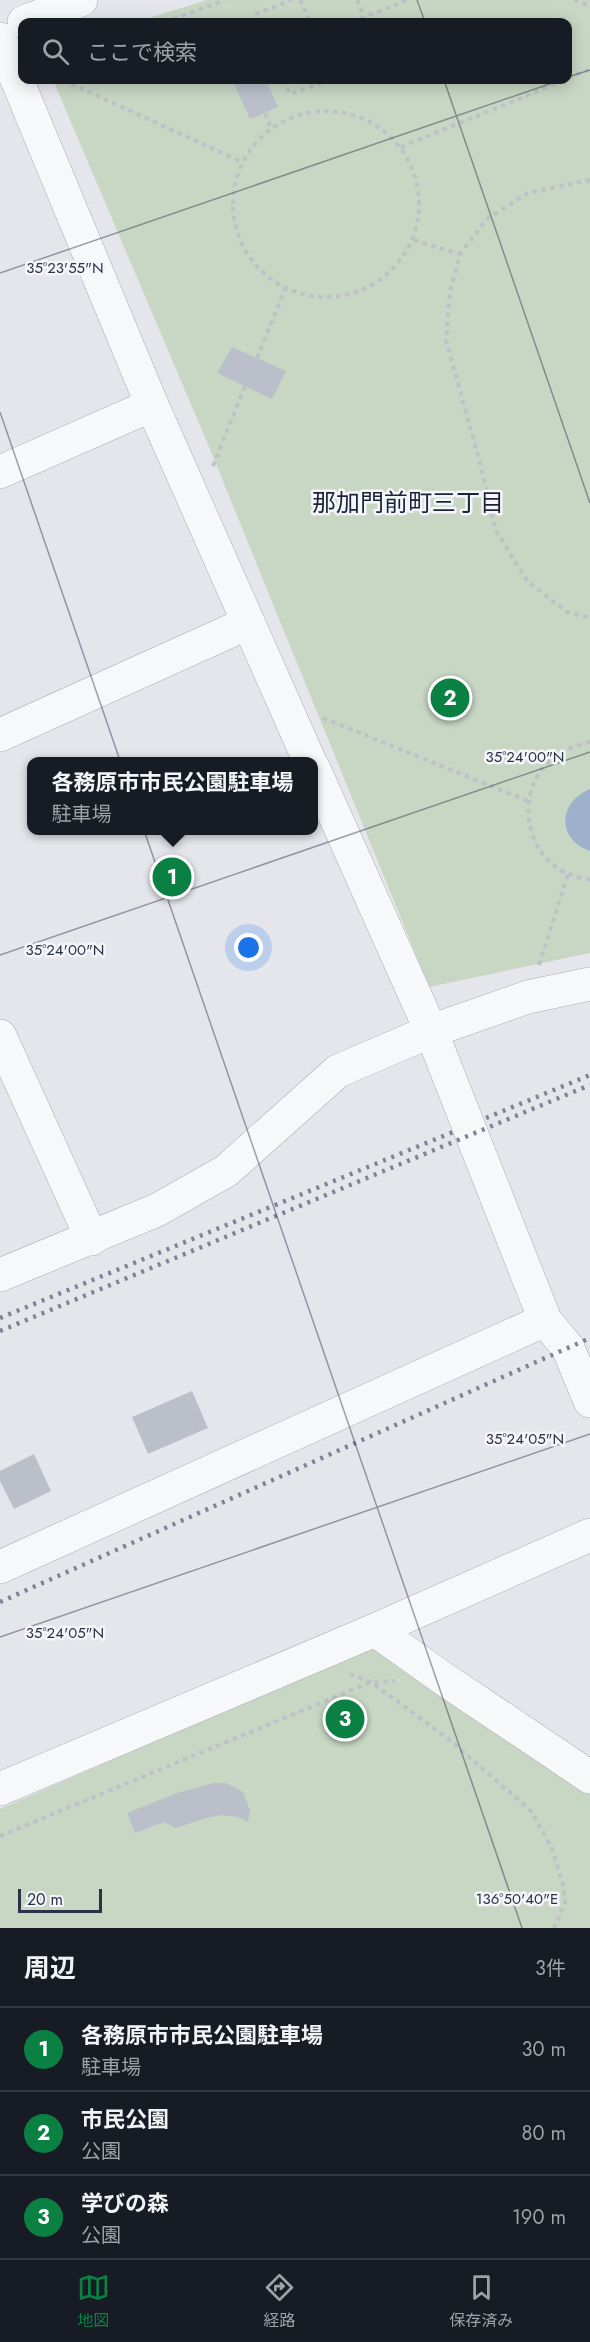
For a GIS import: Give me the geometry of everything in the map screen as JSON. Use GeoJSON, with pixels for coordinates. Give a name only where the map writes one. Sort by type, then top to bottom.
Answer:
{"type":"FeatureCollection","features":[{"type":"Feature","properties":{"kind":"street"},"geometry":{"type":"LineString","coordinates":[[36,18],[81,0]]}},
{"type":"Feature","properties":{"kind":"street"},"geometry":{"type":"LineString","coordinates":[[0,32],[18,25]]}},
{"type":"Feature","properties":{"kind":"street"},"geometry":{"type":"LineString","coordinates":[[0,39],[18,82]]}},
{"type":"Feature","properties":{"kind":"street"},"geometry":{"type":"LineString","coordinates":[[19,84],[152,405],[308,757]]}},
{"type":"Feature","properties":{"kind":"street"},"geometry":{"type":"LineString","coordinates":[[0,472],[152,405]]}},
{"type":"Feature","properties":{"kind":"street"},"geometry":{"type":"LineString","coordinates":[[0,735],[248,622]]}},
{"type":"Feature","properties":{"kind":"street"},"geometry":{"type":"LineString","coordinates":[[318,778],[432,1031],[545,1320],[568,1348],[590,1401]]}},
{"type":"Feature","properties":{"kind":"street"},"geometry":{"type":"LineString","coordinates":[[0,1275],[92,1239],[157,1210],[226,1171],[338,1071],[432,1031],[528,997],[590,984]]}},
{"type":"Feature","properties":{"kind":"street"},"geometry":{"type":"LineString","coordinates":[[0,1036],[92,1239]]}},
{"type":"Feature","properties":{"kind":"street"},"geometry":{"type":"LineString","coordinates":[[0,1567],[545,1320]]}},
{"type":"Feature","properties":{"kind":"street"},"geometry":{"type":"LineString","coordinates":[[0,1789],[375,1630],[590,1535]]}},
{"type":"Feature","properties":{"kind":"street"},"geometry":{"type":"LineString","coordinates":[[375,1630],[590,1777]]}},
{"type":"Feature","properties":{"kind":"path"},"geometry":{"type":"LineString","coordinates":[[176,18],[225,0]]}},
{"type":"Feature","properties":{"kind":"path"},"geometry":{"type":"LineString","coordinates":[[257,18],[255,14],[292,0]]}},
{"type":"Feature","properties":{"kind":"path"},"geometry":{"type":"LineString","coordinates":[[300,0],[308,18]]}},
{"type":"Feature","properties":{"kind":"path"},"geometry":{"type":"LineString","coordinates":[[357,0],[364,18]]}},
{"type":"Feature","properties":{"kind":"path"},"geometry":{"type":"LineString","coordinates":[[369,18],[408,0]]}},
{"type":"Feature","properties":{"kind":"path"},"geometry":{"type":"LineString","coordinates":[[574,0],[590,6]]}},
{"type":"Feature","properties":{"kind":"path"},"geometry":{"type":"LineString","coordinates":[[572,76],[590,69]]}},
{"type":"Feature","properties":{"kind":"path"},"geometry":{"type":"LineString","coordinates":[[72,84],[242,162]]}},
{"type":"Feature","properties":{"kind":"path"},"geometry":{"type":"LineString","coordinates":[[285,84],[290,94],[319,84]]}},
{"type":"Feature","properties":{"kind":"path"},"geometry":{"type":"LineString","coordinates":[[401,147],[554,84]]}},
{"type":"Feature","properties":{"kind":"path"},"geometry":{"type":"LineString","coordinates":[[314,111],[347,112],[377,125],[401,147],[416,176],[421,208],[414,240],[396,267],[370,287],[342,297],[313,297],[285,289],[260,272],[243,248],[233,220],[233,190],[242,162],[259,138],[283,121],[314,111]]}},
{"type":"Feature","properties":{"kind":"path"},"geometry":{"type":"LineString","coordinates":[[265,113],[271,129]]}},
{"type":"Feature","properties":{"kind":"path"},"geometry":{"type":"LineString","coordinates":[[590,180],[528,193],[487,219],[460,254],[450,291],[446,340],[496,531],[528,582],[567,612],[590,618]]}},
{"type":"Feature","properties":{"kind":"path"},"geometry":{"type":"LineString","coordinates":[[414,240],[460,254]]}},
{"type":"Feature","properties":{"kind":"path"},"geometry":{"type":"LineString","coordinates":[[257,358],[285,289]]}},
{"type":"Feature","properties":{"kind":"path"},"geometry":{"type":"LineString","coordinates":[[211,470],[245,386]]}},
{"type":"Feature","properties":{"kind":"path"},"geometry":{"type":"LineString","coordinates":[[284,702],[528,801]]}},
{"type":"Feature","properties":{"kind":"path"},"geometry":{"type":"LineString","coordinates":[[590,742],[567,748],[549,761],[535,779],[528,801],[528,823],[536,844],[549,862],[568,874],[590,880]]}},
{"type":"Feature","properties":{"kind":"path"},"geometry":{"type":"LineString","coordinates":[[528,997],[568,874]]}},
{"type":"Feature","properties":{"kind":"path"},"geometry":{"type":"LineString","coordinates":[[0,1836],[371,1682],[450,1740],[531,1811],[552,1848],[563,1885],[565,1903],[554,1928]]}},
{"type":"Feature","properties":{"kind":"green space"},"geometry":{"type":"Polygon","coordinates":[[[207,0],[590,0],[590,953],[429,987],[207,442],[55,84],[572,84],[572,18],[149,18],[207,0]]]}},
{"type":"Feature","properties":{"kind":"green space"},"geometry":{"type":"Polygon","coordinates":[[[375,1645],[590,1792],[590,1928],[0,1928],[0,1809],[375,1645]]]}},
{"type":"Feature","properties":{"kind":"water"},"geometry":{"type":"Polygon","coordinates":[[[590,789],[590,851],[571,838],[565,820],[572,802],[590,789]]]}},
{"type":"Feature","properties":{"kind":"building"},"geometry":{"type":"Polygon","coordinates":[[[234,84],[268,84],[278,107],[250,119],[234,84]]]}},
{"type":"Feature","properties":{"kind":"building"},"geometry":{"type":"Polygon","coordinates":[[[232,347],[286,371],[272,399],[217,373],[232,347]]]}},
{"type":"Feature","properties":{"kind":"building"},"geometry":{"type":"Polygon","coordinates":[[[192,1391],[208,1428],[148,1454],[132,1417],[192,1391]]]}},
{"type":"Feature","properties":{"kind":"building"},"geometry":{"type":"Polygon","coordinates":[[[34,1454],[51,1491],[14,1509],[0,1481],[0,1471],[34,1454]]]}},
{"type":"Feature","properties":{"kind":"building"},"geometry":{"type":"Polygon","coordinates":[[[214,1783],[226,1783],[243,1792],[250,1810],[248,1822],[238,1817],[222,1815],[176,1828],[164,1822],[135,1833],[127,1813],[177,1793],[214,1783]]]}},
{"type":"Feature","properties":{"kind":"railway"},"geometry":{"type":"LineString","coordinates":[[486,1118],[590,1075]]}},
{"type":"Feature","properties":{"kind":"railway"},"geometry":{"type":"LineString","coordinates":[[0,1331],[590,1085]]}},
{"type":"Feature","properties":{"kind":"railway"},"geometry":{"type":"LineString","coordinates":[[0,1318],[458,1130]]}},
{"type":"Feature","properties":{"kind":"railway"},"geometry":{"type":"LineString","coordinates":[[0,1602],[590,1338]]}},
{"type":"Feature","properties":{"kind":"place","name":"市民公園"},"geometry":{"type":"Point","coordinates":[450,698]}},
{"type":"Feature","properties":{"kind":"place","name":"各務原市市民公園駐車場"},"geometry":{"type":"Point","coordinates":[172,877]}},
{"type":"Feature","properties":{"kind":"place","name":"学びの森"},"geometry":{"type":"Point","coordinates":[345,1719]}},
{"type":"Feature","properties":{"kind":"district","name":"那加門前町三丁目"},"geometry":{"type":"Point","coordinates":[408,502]}}]}
